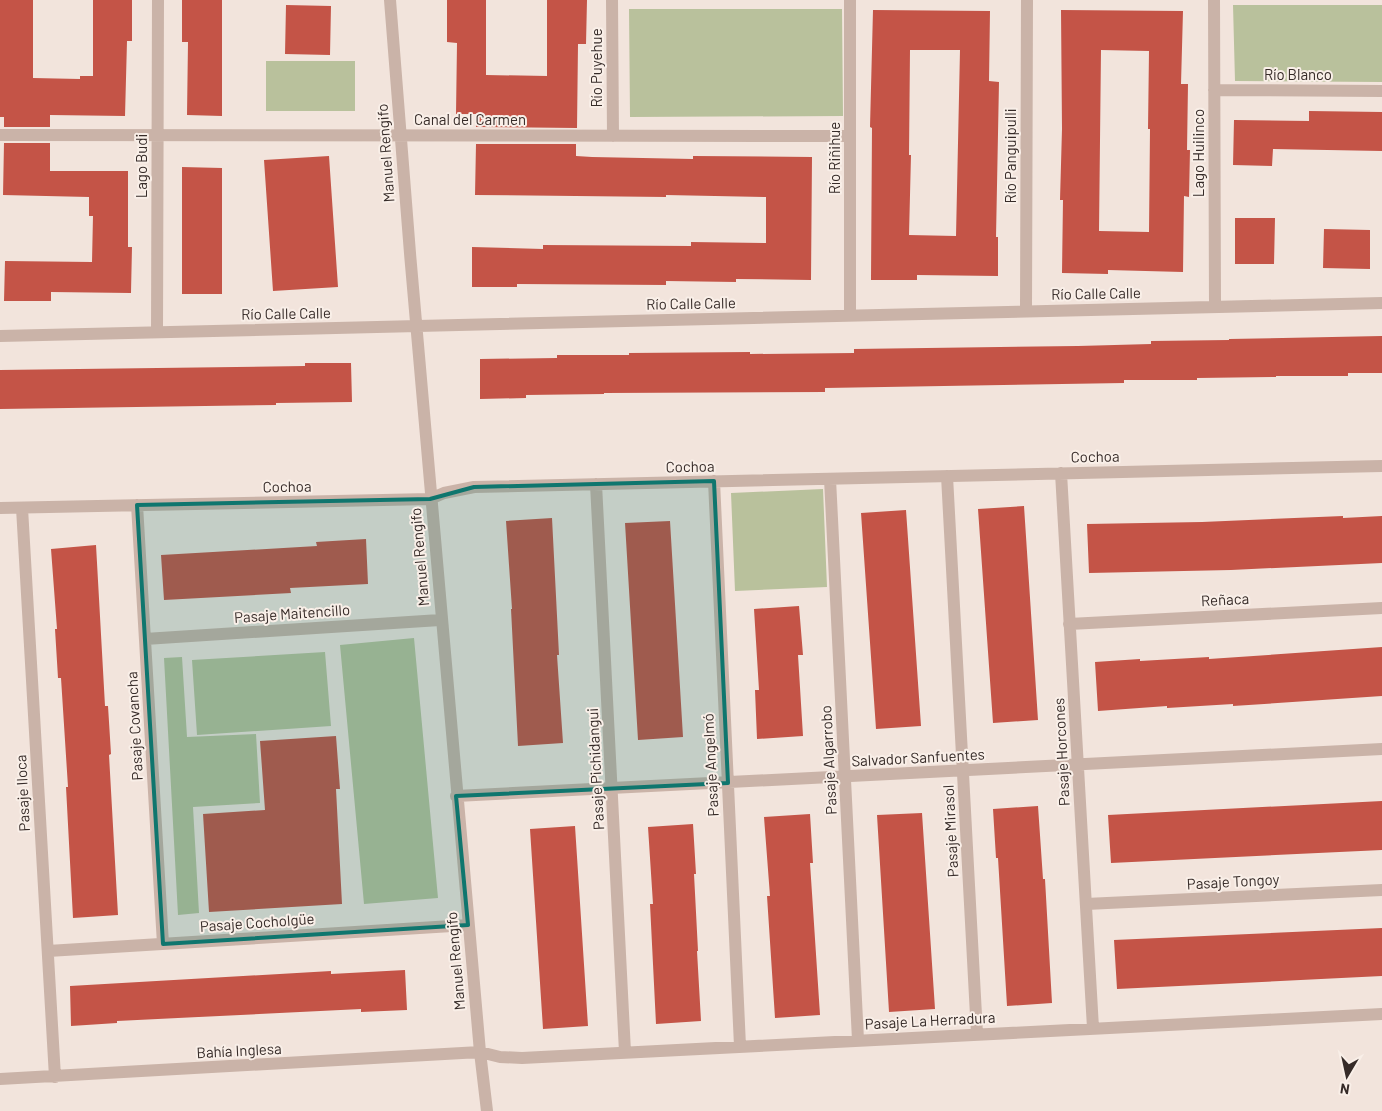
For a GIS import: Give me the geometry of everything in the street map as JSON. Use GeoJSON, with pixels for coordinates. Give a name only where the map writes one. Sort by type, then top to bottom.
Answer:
{"type":"FeatureCollection","features":[{"type":"Feature","properties":{"kind":"street","name":"Lago Budi"},"geometry":{"type":"LineString","coordinates":[[157,332],[158,0]]}},
{"type":"Feature","properties":{"kind":"street","name":"Manuel Rengifo"},"geometry":{"type":"LineString","coordinates":[[390,0],[440,620],[487,1111]]}},
{"type":"Feature","properties":{"kind":"street","name":"Río Puyehue"},"geometry":{"type":"LineString","coordinates":[[612,0],[613,136]]}},
{"type":"Feature","properties":{"kind":"street","name":"Río Riñihue"},"geometry":{"type":"LineString","coordinates":[[850,0],[850,315]]}},
{"type":"Feature","properties":{"kind":"street","name":"Río Panguipulli"},"geometry":{"type":"LineString","coordinates":[[1026,311],[1027,0]]}},
{"type":"Feature","properties":{"kind":"street","name":"Lago Huilinco"},"geometry":{"type":"LineString","coordinates":[[1214,0],[1215,307]]}},
{"type":"Feature","properties":{"kind":"street","name":"Río Blanco"},"geometry":{"type":"LineString","coordinates":[[1214,90],[1382,91]]}},
{"type":"Feature","properties":{"kind":"street","name":"Canal del Carmen"},"geometry":{"type":"LineString","coordinates":[[0,135],[850,136]]}},
{"type":"Feature","properties":{"kind":"street","name":"Río Calle Calle"},"geometry":{"type":"LineString","coordinates":[[0,336],[1382,303]]}},
{"type":"Feature","properties":{"kind":"street","name":"Cochoa"},"geometry":{"type":"LineString","coordinates":[[0,508],[430,499],[444,493],[474,487],[1382,466]]}},
{"type":"Feature","properties":{"kind":"street","name":"Pasaje Horcones"},"geometry":{"type":"LineString","coordinates":[[1061,473],[1093,1028]]}},
{"type":"Feature","properties":{"kind":"street","name":"Pasaje Mirasol"},"geometry":{"type":"LineString","coordinates":[[948,476],[977,1034]]}},
{"type":"Feature","properties":{"kind":"street","name":"Pasaje Algarrobo"},"geometry":{"type":"LineString","coordinates":[[830,479],[858,1040]]}},
{"type":"Feature","properties":{"kind":"street","name":"Pasaje Angelmó"},"geometry":{"type":"LineString","coordinates":[[714,481],[740,1046]]}},
{"type":"Feature","properties":{"kind":"street","name":"Pasaje Pichidangui"},"geometry":{"type":"LineString","coordinates":[[596,484],[625,1052]]}},
{"type":"Feature","properties":{"kind":"street","name":"Pasaje Covancha"},"geometry":{"type":"LineString","coordinates":[[136,506],[163,944]]}},
{"type":"Feature","properties":{"kind":"street","name":"Pasaje Iloca"},"geometry":{"type":"LineString","coordinates":[[22,508],[55,1077]]}},
{"type":"Feature","properties":{"kind":"street","name":"Reñaca"},"geometry":{"type":"LineString","coordinates":[[1069,624],[1382,608]]}},
{"type":"Feature","properties":{"kind":"street","name":"Pasaje Maitencillo"},"geometry":{"type":"LineString","coordinates":[[145,639],[440,620]]}},
{"type":"Feature","properties":{"kind":"street","name":"Salvador Sanfuentes"},"geometry":{"type":"LineString","coordinates":[[456,796],[1382,749]]}},
{"type":"Feature","properties":{"kind":"street","name":"Pasaje Tongoy"},"geometry":{"type":"LineString","coordinates":[[1086,904],[1382,890]]}},
{"type":"Feature","properties":{"kind":"street","name":"Pasaje Cocholgüe"},"geometry":{"type":"LineString","coordinates":[[48,951],[468,925]]}},
{"type":"Feature","properties":{"kind":"street","name":"Pasaje La Herradura"},"geometry":{"type":"LineString","coordinates":[[480,1052],[500,1057],[522,1058],[1382,1014]]}},
{"type":"Feature","properties":{"kind":"street","name":"Bahía Inglesa"},"geometry":{"type":"LineString","coordinates":[[0,1080],[480,1052]]}},
{"type":"Feature","properties":{"kind":"highlighted area"},"geometry":{"type":"Polygon","coordinates":[[[714,481],[728,783],[456,796],[468,925],[163,944],[137,505],[430,499],[474,487],[714,481]]]}},
{"type":"Feature","properties":{"kind":"green space"},"geometry":{"type":"Polygon","coordinates":[[[1233,5],[1382,5],[1382,82],[1235,81],[1233,5]]]}},
{"type":"Feature","properties":{"kind":"green space"},"geometry":{"type":"Polygon","coordinates":[[[629,9],[842,9],[843,116],[630,117],[629,9]]]}},
{"type":"Feature","properties":{"kind":"green space"},"geometry":{"type":"Polygon","coordinates":[[[266,61],[355,61],[355,111],[266,111],[266,61]]]}},
{"type":"Feature","properties":{"kind":"green space"},"geometry":{"type":"Polygon","coordinates":[[[823,489],[827,587],[735,591],[731,493],[823,489]]]}},
{"type":"Feature","properties":{"kind":"green space"},"geometry":{"type":"Polygon","coordinates":[[[414,638],[438,898],[364,904],[340,645],[414,638]]]}},
{"type":"Feature","properties":{"kind":"green space"},"geometry":{"type":"Polygon","coordinates":[[[325,652],[331,726],[197,735],[192,660],[325,652]]]}},
{"type":"Feature","properties":{"kind":"green space"},"geometry":{"type":"Polygon","coordinates":[[[182,657],[187,737],[256,734],[260,803],[193,807],[199,913],[178,915],[164,658],[182,657]]]}},
{"type":"Feature","properties":{"kind":"building"},"geometry":{"type":"Polygon","coordinates":[[[0,0],[33,0],[33,78],[80,79],[80,76],[93,76],[93,0],[132,0],[132,41],[127,41],[125,116],[50,115],[50,127],[4,127],[4,117],[0,117],[0,0]]]}},
{"type":"Feature","properties":{"kind":"building"},"geometry":{"type":"Polygon","coordinates":[[[182,0],[222,0],[222,116],[187,115],[188,42],[182,42],[182,0]]]}},
{"type":"Feature","properties":{"kind":"building"},"geometry":{"type":"Polygon","coordinates":[[[447,0],[486,0],[486,75],[547,76],[547,0],[587,0],[586,44],[578,44],[577,128],[476,127],[476,114],[456,114],[457,43],[447,42],[447,0]]]}},
{"type":"Feature","properties":{"kind":"building"},"geometry":{"type":"Polygon","coordinates":[[[286,5],[331,6],[330,55],[285,54],[286,5]]]}},
{"type":"Feature","properties":{"kind":"building"},"geometry":{"type":"Polygon","coordinates":[[[873,10],[990,11],[989,81],[999,82],[996,237],[998,237],[998,276],[917,275],[917,280],[871,280],[872,128],[870,127],[873,10]],[[910,50],[909,155],[911,155],[909,235],[956,236],[960,50],[910,50]]]}},
{"type":"Feature","properties":{"kind":"building"},"geometry":{"type":"Polygon","coordinates":[[[1061,10],[1183,11],[1181,84],[1188,84],[1187,150],[1190,150],[1189,197],[1184,196],[1183,272],[1108,270],[1108,274],[1062,273],[1063,200],[1060,200],[1062,129],[1061,10]],[[1101,50],[1099,231],[1149,232],[1149,51],[1101,50]]]}},
{"type":"Feature","properties":{"kind":"building"},"geometry":{"type":"Polygon","coordinates":[[[1309,111],[1382,112],[1382,151],[1273,149],[1272,166],[1233,165],[1234,120],[1309,121],[1309,111]]]}},
{"type":"Feature","properties":{"kind":"building"},"geometry":{"type":"Polygon","coordinates":[[[4,143],[50,143],[50,171],[128,171],[128,247],[132,247],[131,293],[51,292],[51,301],[4,301],[5,261],[92,262],[93,216],[89,216],[89,197],[3,195],[4,143]]]}},
{"type":"Feature","properties":{"kind":"building"},"geometry":{"type":"Polygon","coordinates":[[[476,144],[576,144],[576,156],[592,157],[693,159],[693,156],[812,157],[811,280],[736,279],[736,282],[666,281],[666,285],[517,284],[517,287],[472,287],[472,247],[543,249],[543,245],[691,246],[691,242],[766,243],[766,197],[475,195],[476,144]]]}},
{"type":"Feature","properties":{"kind":"building"},"geometry":{"type":"Polygon","coordinates":[[[329,156],[338,287],[273,291],[264,160],[329,156]]]}},
{"type":"Feature","properties":{"kind":"building"},"geometry":{"type":"Polygon","coordinates":[[[182,167],[222,168],[222,294],[182,294],[182,167]]]}},
{"type":"Feature","properties":{"kind":"building"},"geometry":{"type":"Polygon","coordinates":[[[1235,218],[1275,218],[1274,264],[1235,264],[1235,218]]]}},
{"type":"Feature","properties":{"kind":"building"},"geometry":{"type":"Polygon","coordinates":[[[1324,229],[1370,230],[1370,269],[1323,268],[1324,229]]]}},
{"type":"Feature","properties":{"kind":"building"},"geometry":{"type":"Polygon","coordinates":[[[1382,336],[1382,373],[1348,373],[1348,376],[1124,380],[1124,383],[825,388],[825,392],[526,395],[526,398],[480,399],[480,359],[557,358],[557,355],[629,355],[629,353],[854,353],[854,349],[1078,346],[1151,344],[1151,341],[1382,336]]]}},
{"type":"Feature","properties":{"kind":"building"},"geometry":{"type":"Polygon","coordinates":[[[305,363],[351,363],[352,402],[0,409],[0,370],[305,366],[305,363]]]}},
{"type":"Feature","properties":{"kind":"building"},"geometry":{"type":"Polygon","coordinates":[[[1024,506],[1038,720],[993,723],[978,509],[1024,506]]]}},
{"type":"Feature","properties":{"kind":"building"},"geometry":{"type":"Polygon","coordinates":[[[906,510],[921,726],[876,729],[861,513],[906,510]]]}},
{"type":"Feature","properties":{"kind":"building"},"geometry":{"type":"Polygon","coordinates":[[[1343,516],[1343,518],[1382,516],[1382,563],[1231,570],[1089,573],[1087,524],[1202,522],[1343,516]]]}},
{"type":"Feature","properties":{"kind":"building"},"geometry":{"type":"Polygon","coordinates":[[[552,518],[559,655],[557,655],[563,743],[518,746],[506,521],[552,518]]]}},
{"type":"Feature","properties":{"kind":"building"},"geometry":{"type":"Polygon","coordinates":[[[670,521],[683,737],[638,740],[625,523],[670,521]]]}},
{"type":"Feature","properties":{"kind":"building"},"geometry":{"type":"Polygon","coordinates":[[[366,539],[368,584],[290,588],[291,593],[164,600],[161,555],[317,546],[316,542],[366,539]]]}},
{"type":"Feature","properties":{"kind":"building"},"geometry":{"type":"Polygon","coordinates":[[[96,545],[105,706],[108,706],[111,754],[109,755],[118,915],[73,918],[66,787],[68,787],[61,678],[58,678],[55,629],[57,629],[51,549],[96,545]]]}},
{"type":"Feature","properties":{"kind":"building"},"geometry":{"type":"Polygon","coordinates":[[[799,606],[803,655],[798,655],[803,736],[757,739],[755,690],[759,690],[754,609],[799,606]]]}},
{"type":"Feature","properties":{"kind":"building"},"geometry":{"type":"Polygon","coordinates":[[[1382,647],[1382,696],[1233,706],[1233,704],[1167,708],[1167,706],[1098,711],[1095,662],[1209,657],[1209,659],[1382,647]]]}},
{"type":"Feature","properties":{"kind":"building"},"geometry":{"type":"Polygon","coordinates":[[[336,736],[340,789],[336,789],[342,904],[209,912],[203,814],[265,810],[260,741],[336,736]]]}},
{"type":"Feature","properties":{"kind":"building"},"geometry":{"type":"Polygon","coordinates":[[[1382,801],[1382,850],[1111,863],[1108,815],[1382,801]]]}},
{"type":"Feature","properties":{"kind":"building"},"geometry":{"type":"Polygon","coordinates":[[[1038,806],[1043,879],[1045,879],[1052,1003],[1007,1006],[998,858],[996,858],[993,809],[1038,806]]]}},
{"type":"Feature","properties":{"kind":"building"},"geometry":{"type":"Polygon","coordinates":[[[922,813],[935,1009],[889,1012],[877,815],[922,813]]]}},
{"type":"Feature","properties":{"kind":"building"},"geometry":{"type":"Polygon","coordinates":[[[810,814],[813,863],[810,863],[820,1015],[775,1018],[767,896],[770,896],[764,817],[810,814]]]}},
{"type":"Feature","properties":{"kind":"building"},"geometry":{"type":"Polygon","coordinates":[[[693,824],[701,1021],[656,1024],[650,904],[653,904],[648,827],[693,824]]]}},
{"type":"Feature","properties":{"kind":"building"},"geometry":{"type":"Polygon","coordinates":[[[575,826],[588,1026],[543,1029],[530,829],[575,826]]]}},
{"type":"Feature","properties":{"kind":"building"},"geometry":{"type":"Polygon","coordinates":[[[1382,928],[1382,976],[1117,989],[1114,940],[1382,928]]]}},
{"type":"Feature","properties":{"kind":"building"},"geometry":{"type":"Polygon","coordinates":[[[405,970],[407,1010],[361,1012],[361,1009],[117,1021],[117,1023],[71,1026],[70,986],[331,971],[331,974],[405,970]]]}}]}
